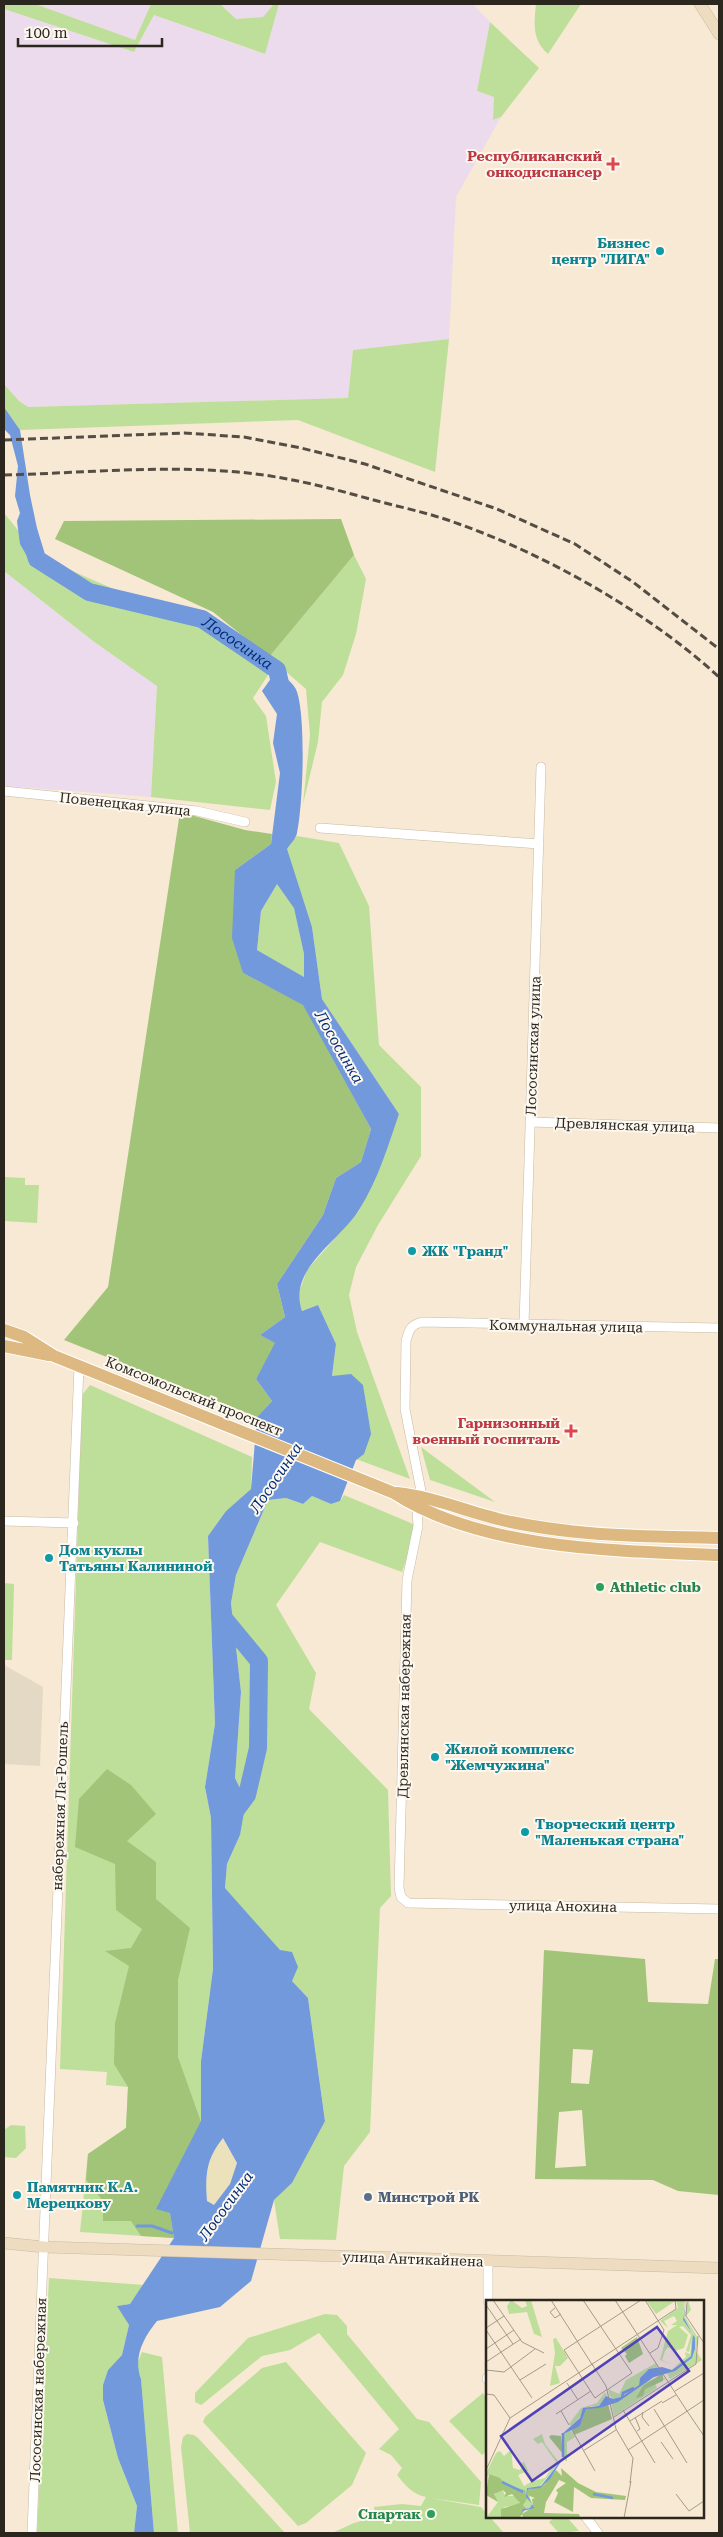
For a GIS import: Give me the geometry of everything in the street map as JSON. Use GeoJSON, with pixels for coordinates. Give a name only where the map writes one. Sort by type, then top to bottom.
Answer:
{"type":"FeatureCollection","features":[{"type":"Feature","properties":{"kind":"main road"},"geometry":{"type":"LineString","coordinates":[[700,4],[719,34]]}},
{"type":"Feature","properties":{"kind":"main road","name":"Комсомольский проспект"},"geometry":{"type":"LineString","coordinates":[[4,1330],[24,1337],[54,1356]]}},
{"type":"Feature","properties":{"kind":"main road","name":"Комсомольский проспект"},"geometry":{"type":"LineString","coordinates":[[4,1346],[54,1356],[419,1502]]}},
{"type":"Feature","properties":{"kind":"main road"},"geometry":{"type":"LineString","coordinates":[[419,1502],[521,1523],[614,1535],[719,1538]]}},
{"type":"Feature","properties":{"kind":"main road"},"geometry":{"type":"LineString","coordinates":[[419,1502],[464,1525],[517,1538],[626,1550],[719,1555]]}},
{"type":"Feature","properties":{"kind":"main road","name":"улица Антикайнена"},"geometry":{"type":"LineString","coordinates":[[4,2243],[44,2247],[324,2257],[435,2257],[488,2262],[719,2268]]}},
{"type":"Feature","properties":{"kind":"street","name":"Лососинская улица"},"geometry":{"type":"LineString","coordinates":[[524,1326],[541,767]]}},
{"type":"Feature","properties":{"kind":"street","name":"Повенецкая улица"},"geometry":{"type":"LineString","coordinates":[[4,792],[197,811],[245,822]]}},
{"type":"Feature","properties":{"kind":"street"},"geometry":{"type":"LineString","coordinates":[[320,828],[539,844]]}},
{"type":"Feature","properties":{"kind":"street","name":"Древлянская улица"},"geometry":{"type":"LineString","coordinates":[[530,1122],[719,1128]]}},
{"type":"Feature","properties":{"kind":"street","name":"Коммунальная улица"},"geometry":{"type":"LineString","coordinates":[[413,1325],[422,1322],[524,1326],[719,1328]]}},
{"type":"Feature","properties":{"kind":"street","name":"Древлянская набережная"},"geometry":{"type":"LineString","coordinates":[[408,1903],[401,1897],[399,1888],[407,1580],[418,1526],[419,1502],[405,1409],[406,1341],[408,1330],[413,1325]]}},
{"type":"Feature","properties":{"kind":"street","name":"набережная Ла-Рошель"},"geometry":{"type":"LineString","coordinates":[[44,2247],[50,2040],[74,1523],[79,1366]]}},
{"type":"Feature","properties":{"kind":"street"},"geometry":{"type":"LineString","coordinates":[[4,1521],[74,1523]]}},
{"type":"Feature","properties":{"kind":"street","name":"улица Анохина"},"geometry":{"type":"LineString","coordinates":[[408,1903],[719,1909]]}},
{"type":"Feature","properties":{"kind":"street","name":"Лососинская набережная"},"geometry":{"type":"LineString","coordinates":[[32,2533],[44,2247]]}},
{"type":"Feature","properties":{"kind":"street"},"geometry":{"type":"LineString","coordinates":[[488,2262],[488,2300]]}},
{"type":"Feature","properties":{"kind":"street"},"geometry":{"type":"LineString","coordinates":[[586,2517],[598,2533]]}},
{"type":"Feature","properties":{"kind":"shaded area"},"geometry":{"type":"Polygon","coordinates":[[[35,4],[151,4],[135,40],[35,4]]]}},
{"type":"Feature","properties":{"kind":"shaded area"},"geometry":{"type":"Polygon","coordinates":[[[220,4],[274,4],[263,17],[235,19],[220,4]]]}},
{"type":"Feature","properties":{"kind":"shaded area"},"geometry":{"type":"Polygon","coordinates":[[[279,4],[473,4],[490,22],[477,91],[494,96],[494,120],[501,117],[456,197],[449,339],[353,350],[348,398],[28,407],[19,401],[4,384],[4,9],[134,52],[154,15],[264,54],[279,4]]]}},
{"type":"Feature","properties":{"kind":"shaded area"},"geometry":{"type":"Polygon","coordinates":[[[4,571],[93,641],[157,685],[151,797],[4,786],[4,571]]]}},
{"type":"Feature","properties":{"kind":"shaded area"},"geometry":{"type":"Polygon","coordinates":[[[4,1665],[43,1687],[40,1766],[4,1764],[4,1665]]]}},
{"type":"Feature","properties":{"kind":"green space"},"geometry":{"type":"Polygon","coordinates":[[[4,4],[35,4],[135,40],[151,4],[220,4],[236,19],[263,17],[274,4],[279,4],[265,54],[154,15],[134,52],[4,9],[4,4]]]}},
{"type":"Feature","properties":{"kind":"green space"},"geometry":{"type":"Polygon","coordinates":[[[536,4],[581,4],[548,54],[539,43],[535,31],[536,4]]]}},
{"type":"Feature","properties":{"kind":"green space"},"geometry":{"type":"Polygon","coordinates":[[[490,22],[539,68],[501,117],[493,120],[494,97],[477,91],[490,22]]]}},
{"type":"Feature","properties":{"kind":"green space"},"geometry":{"type":"Polygon","coordinates":[[[449,339],[435,472],[298,420],[20,430],[4,407],[4,384],[19,401],[28,407],[348,398],[353,350],[449,339]]]}},
{"type":"Feature","properties":{"kind":"green space"},"geometry":{"type":"Polygon","coordinates":[[[4,513],[40,557],[199,626],[270,672],[253,698],[266,716],[276,782],[270,810],[151,797],[157,686],[93,641],[4,571],[4,513]]]}},
{"type":"Feature","properties":{"kind":"green space"},"geometry":{"type":"Polygon","coordinates":[[[341,519],[354,555],[269,657],[213,612],[55,539],[64,521],[341,519]]]}},
{"type":"Feature","properties":{"kind":"green space"},"geometry":{"type":"Polygon","coordinates":[[[354,555],[366,579],[356,634],[343,675],[322,702],[318,742],[303,804],[310,735],[306,689],[269,657],[354,555]]]}},
{"type":"Feature","properties":{"kind":"green space"},"geometry":{"type":"Polygon","coordinates":[[[180,812],[245,830],[272,834],[271,844],[235,870],[243,973],[303,1004],[371,1129],[361,1162],[336,1178],[323,1215],[277,1284],[285,1317],[260,1335],[276,1343],[256,1379],[272,1401],[257,1417],[64,1340],[108,1287],[180,812]]]}},
{"type":"Feature","properties":{"kind":"green space"},"geometry":{"type":"Polygon","coordinates":[[[297,836],[339,843],[369,906],[379,1045],[421,1087],[421,1156],[378,1225],[356,1267],[349,1295],[357,1332],[410,1479],[356,1459],[332,1376],[336,1344],[318,1305],[302,1311],[297,1298],[307,1270],[359,1211],[399,1114],[322,999],[312,927],[286,849],[297,836]]]}},
{"type":"Feature","properties":{"kind":"green space"},"geometry":{"type":"Polygon","coordinates":[[[277,883],[294,907],[304,954],[304,977],[257,950],[261,911],[277,883]]]}},
{"type":"Feature","properties":{"kind":"green space"},"geometry":{"type":"Polygon","coordinates":[[[4,1177],[25,1178],[25,1185],[39,1185],[37,1223],[4,1221],[4,1177]]]}},
{"type":"Feature","properties":{"kind":"green space"},"geometry":{"type":"Polygon","coordinates":[[[90,1385],[252,1457],[251,1489],[226,1511],[208,1536],[215,1724],[205,1787],[211,1818],[213,1969],[201,2061],[201,2122],[174,2238],[80,2232],[88,2154],[126,2128],[128,2087],[106,2085],[107,2072],[60,2069],[82,1395],[90,1385]]]}},
{"type":"Feature","properties":{"kind":"green space"},"geometry":{"type":"Polygon","coordinates":[[[421,1447],[495,1502],[430,1480],[421,1447]]]}},
{"type":"Feature","properties":{"kind":"green space"},"geometry":{"type":"Polygon","coordinates":[[[344,1495],[418,1526],[402,1572],[320,1542],[276,1605],[316,1673],[309,1709],[388,1790],[391,1896],[380,1908],[370,2132],[344,2166],[336,2240],[280,2239],[274,2200],[292,2183],[325,2120],[308,1998],[292,1981],[280,1951],[225,1888],[227,1864],[240,1835],[243,1794],[235,1778],[241,1692],[231,1603],[236,1575],[268,1500],[286,1498],[303,1504],[312,1496],[331,1504],[340,1501],[344,1495]]]}},
{"type":"Feature","properties":{"kind":"green space"},"geometry":{"type":"Polygon","coordinates":[[[4,1583],[14,1584],[12,1660],[4,1660],[4,1583]]]}},
{"type":"Feature","properties":{"kind":"green space"},"geometry":{"type":"Polygon","coordinates":[[[107,1769],[131,1785],[156,1814],[127,1841],[156,1862],[156,1899],[190,1928],[178,1980],[178,2057],[201,2122],[157,2208],[170,2213],[174,2238],[141,2236],[131,2221],[103,2221],[103,2201],[86,2180],[88,2154],[126,2128],[128,2087],[114,2064],[115,2023],[129,1966],[105,1951],[131,1948],[142,1929],[116,1910],[115,1864],[75,1847],[79,1799],[107,1769]]]}},
{"type":"Feature","properties":{"kind":"green space"},"geometry":{"type":"Polygon","coordinates":[[[544,1950],[645,1959],[648,2002],[708,2004],[715,1959],[719,1959],[719,2195],[678,2191],[653,2180],[535,2179],[544,1950]],[[573,2049],[571,2083],[589,2084],[593,2050],[573,2049]],[[582,2110],[559,2112],[555,2168],[586,2166],[582,2110]]]}},
{"type":"Feature","properties":{"kind":"green space"},"geometry":{"type":"Polygon","coordinates":[[[11,2125],[25,2126],[26,2148],[16,2158],[4,2157],[4,2130],[11,2125]]]}},
{"type":"Feature","properties":{"kind":"green space"},"geometry":{"type":"Polygon","coordinates":[[[49,2278],[144,2285],[130,2304],[118,2306],[129,2325],[122,2355],[108,2370],[103,2385],[103,2400],[118,2458],[137,2506],[134,2533],[37,2533],[49,2278]]]}},
{"type":"Feature","properties":{"kind":"green space"},"geometry":{"type":"Polygon","coordinates":[[[325,2314],[337,2315],[347,2326],[347,2334],[417,2419],[429,2422],[481,2482],[479,2505],[430,2498],[481,2507],[486,2513],[486,2517],[490,2517],[504,2533],[332,2533],[354,2523],[375,2517],[374,2507],[402,2504],[421,2506],[426,2497],[413,2492],[406,2486],[397,2475],[402,2468],[391,2455],[379,2449],[399,2429],[319,2333],[290,2350],[262,2356],[201,2405],[195,2402],[195,2393],[248,2338],[325,2314]]]}},
{"type":"Feature","properties":{"kind":"green space"},"geometry":{"type":"Polygon","coordinates":[[[142,2352],[162,2357],[178,2533],[154,2533],[141,2379],[136,2366],[142,2352]]]}},
{"type":"Feature","properties":{"kind":"green space"},"geometry":{"type":"Polygon","coordinates":[[[286,2362],[366,2453],[352,2485],[306,2523],[298,2526],[203,2422],[205,2417],[262,2368],[286,2362]]]}},
{"type":"Feature","properties":{"kind":"green space"},"geometry":{"type":"Polygon","coordinates":[[[483,2393],[486,2398],[486,2452],[482,2455],[449,2421],[483,2393]]]}},
{"type":"Feature","properties":{"kind":"green space"},"geometry":{"type":"Polygon","coordinates":[[[187,2434],[198,2438],[285,2533],[190,2533],[181,2447],[183,2437],[187,2434]]]}},
{"type":"Feature","properties":{"kind":"green space"},"geometry":{"type":"Polygon","coordinates":[[[555,2517],[567,2517],[579,2531],[559,2533],[549,2522],[555,2517]]]}},
{"type":"Feature","properties":{"kind":"sand"},"geometry":{"type":"Polygon","coordinates":[[[223,2138],[237,2163],[230,2184],[214,2206],[207,2201],[207,2175],[213,2153],[223,2138]]]}},
{"type":"Feature","properties":{"kind":"water"},"geometry":{"type":"Polygon","coordinates":[[[4,407],[20,430],[30,495],[42,552],[28,558],[20,544],[17,521],[20,513],[15,496],[18,466],[10,435],[4,429],[4,407]]]}},
{"type":"Feature","properties":{"kind":"water"},"geometry":{"type":"Polygon","coordinates":[[[277,670],[294,686],[300,705],[303,741],[301,803],[296,835],[287,849],[312,927],[322,999],[399,1114],[382,1163],[366,1199],[350,1222],[308,1269],[302,1282],[299,1296],[302,1311],[318,1305],[336,1344],[332,1376],[351,1374],[363,1385],[371,1434],[364,1454],[356,1460],[340,1501],[331,1504],[312,1496],[303,1504],[286,1498],[268,1500],[236,1575],[231,1603],[241,1692],[235,1778],[243,1794],[247,1795],[240,1835],[227,1864],[225,1888],[280,1950],[292,1952],[298,1967],[292,1981],[308,1998],[325,2121],[292,2183],[274,2200],[251,2281],[220,2307],[157,2321],[147,2334],[141,2348],[138,2363],[154,2533],[134,2533],[137,2506],[118,2458],[103,2400],[103,2385],[108,2370],[122,2355],[129,2325],[117,2306],[130,2304],[174,2238],[170,2213],[156,2209],[201,2121],[201,2061],[213,1969],[211,1818],[205,1787],[215,1724],[208,1536],[226,1511],[251,1489],[257,1417],[272,1401],[256,1379],[275,1343],[260,1335],[285,1317],[277,1284],[323,1215],[336,1178],[361,1162],[371,1129],[303,1005],[243,973],[232,938],[235,870],[271,844],[280,773],[273,743],[277,714],[262,691],[277,670]],[[277,884],[261,911],[257,950],[304,977],[304,954],[294,908],[277,884]],[[223,2138],[213,2153],[207,2175],[207,2201],[214,2205],[230,2184],[237,2163],[223,2138]]]}},
{"type":"Feature","properties":{"kind":"waterway","name":"Лососинка"},"geometry":{"type":"LineString","coordinates":[[29,533],[37,559],[89,592],[202,619],[277,670],[282,692]]}},
{"type":"Feature","properties":{"kind":"waterway","name":"Лососинка"},"geometry":{"type":"LineString","coordinates":[[221,1615],[259,1661],[258,1748],[247,1795],[233,1814]]}},
{"type":"Feature","properties":{"kind":"waterway"},"geometry":{"type":"LineString","coordinates":[[137,2226],[152,2226],[172,2233]]}},
{"type":"Feature","properties":{"kind":"railway"},"geometry":{"type":"LineString","coordinates":[[4,440],[184,433],[244,437],[301,448],[365,464],[497,509],[575,544],[633,582],[719,649]]}},
{"type":"Feature","properties":{"kind":"railway"},"geometry":{"type":"LineString","coordinates":[[4,475],[150,469],[238,472],[305,482],[426,513],[493,537],[528,552],[596,588],[662,631],[719,677]]}},
{"type":"Feature","properties":{"kind":"place","name":"Республиканский онкодиспансер"},"geometry":{"type":"Point","coordinates":[613,164]}},
{"type":"Feature","properties":{"kind":"place","name":"Бизнес центр \"ЛИГА\""},"geometry":{"type":"Point","coordinates":[660,251]}},
{"type":"Feature","properties":{"kind":"place","name":"ЖК \"Гранд\""},"geometry":{"type":"Point","coordinates":[412,1251]}},
{"type":"Feature","properties":{"kind":"place","name":"Гарнизонный военный госпиталь"},"geometry":{"type":"Point","coordinates":[571,1431]}},
{"type":"Feature","properties":{"kind":"place","name":"Дом куклы Татьяны Калининой"},"geometry":{"type":"Point","coordinates":[49,1558]}},
{"type":"Feature","properties":{"kind":"place","name":"Athletic club"},"geometry":{"type":"Point","coordinates":[600,1587]}},
{"type":"Feature","properties":{"kind":"place","name":"Жилой комплекс \"Жемчужина\""},"geometry":{"type":"Point","coordinates":[435,1757]}},
{"type":"Feature","properties":{"kind":"place","name":"Творческий центр \"Маленькая страна\""},"geometry":{"type":"Point","coordinates":[525,1832]}},
{"type":"Feature","properties":{"kind":"place","name":"Памятник К.А. Мерецкову"},"geometry":{"type":"Point","coordinates":[17,2195]}},
{"type":"Feature","properties":{"kind":"place","name":"Минстрой РК"},"geometry":{"type":"Point","coordinates":[368,2197]}},
{"type":"Feature","properties":{"kind":"place","name":"Спартак"},"geometry":{"type":"Point","coordinates":[431,2514]}}]}
